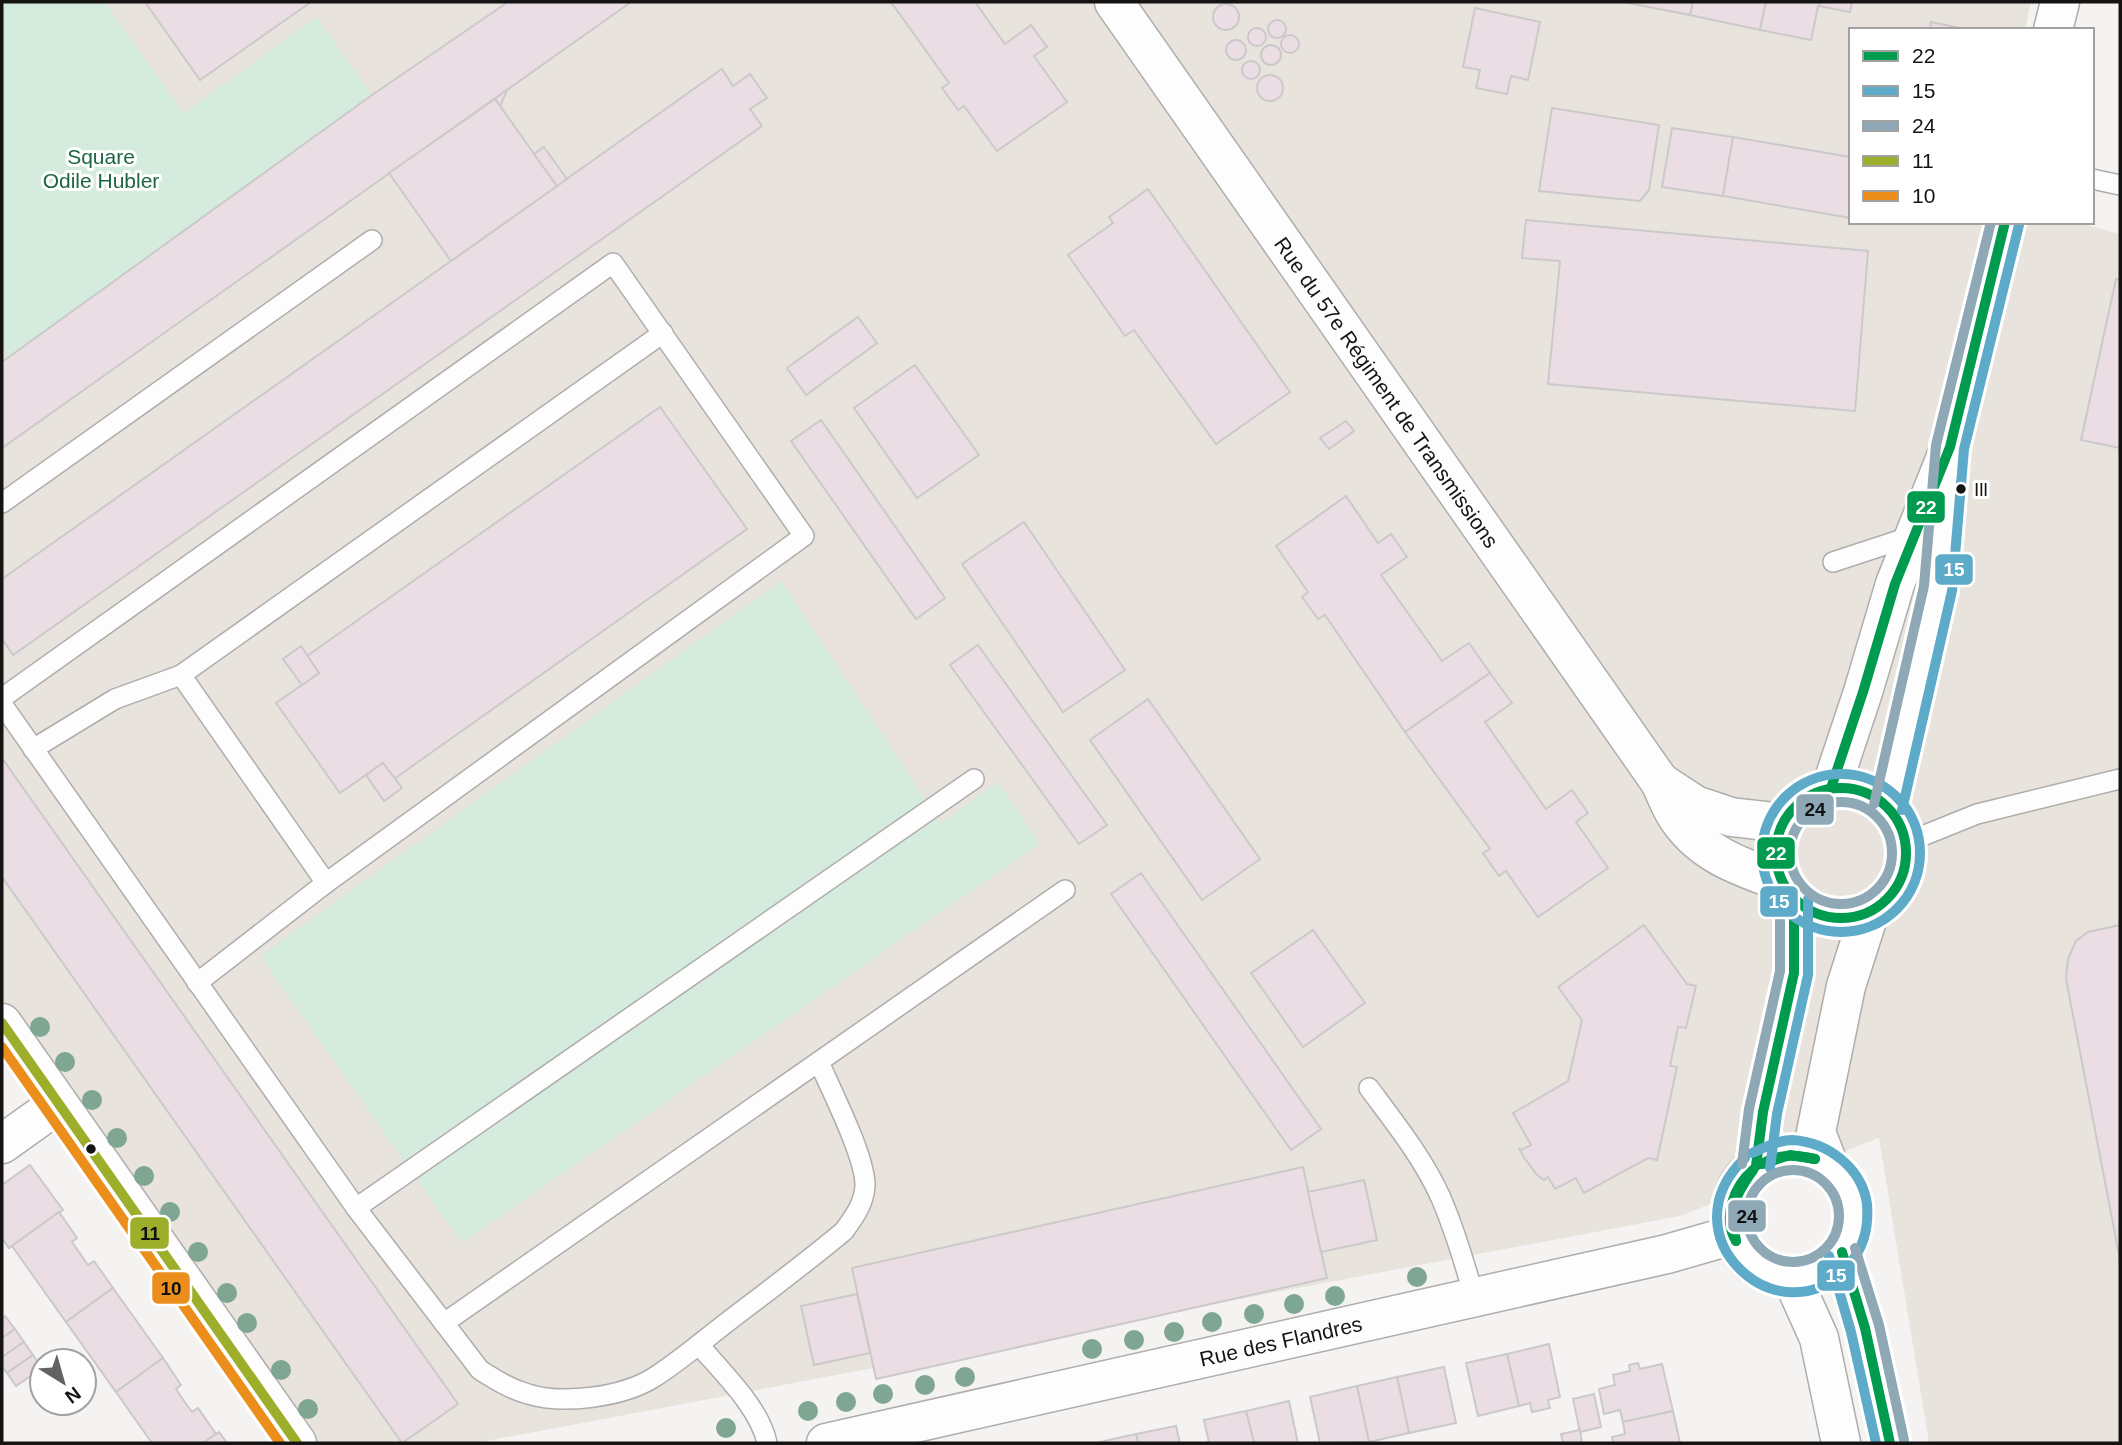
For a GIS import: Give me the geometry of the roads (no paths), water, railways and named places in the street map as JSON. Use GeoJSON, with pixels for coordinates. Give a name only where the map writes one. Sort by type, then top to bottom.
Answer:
{"type":"FeatureCollection","features":[{"type":"Feature","properties":{"kind":"main road","name":"Rue du 57e Régiment de Transmissions"},"geometry":{"type":"LineString","coordinates":[[1114,2],[1660,782],[1679,821],[1723,859],[1788,891]]}},
{"type":"Feature","properties":{"kind":"main road"},"geometry":{"type":"LineString","coordinates":[[2054,28],[2060,2]]}},
{"type":"Feature","properties":{"kind":"main road"},"geometry":{"type":"LineString","coordinates":[[1831,788],[1895,583],[1950,446],[2005,224]]}},
{"type":"Feature","properties":{"kind":"main road"},"geometry":{"type":"LineString","coordinates":[[1888,807],[1938,588],[1950,446]]}},
{"type":"Feature","properties":{"kind":"main road","name":"Rue du 57e Régiment de Transmissions"},"geometry":{"type":"LineString","coordinates":[[1660,782],[1695,805],[1731,817],[1783,823]]}},
{"type":"Feature","properties":{"kind":"main road"},"geometry":{"type":"LineString","coordinates":[[1756,1166],[1763,1112],[1794,973],[1788,891],[1776,863],[1776,842],[1783,823],[1795,806],[1812,794],[1831,788],[1852,788],[1871,794],[1888,807],[1900,824],[1905,843],[1905,863],[1899,883],[1886,900],[1870,911],[1850,918],[1830,918],[1810,911],[1788,891]]}},
{"type":"Feature","properties":{"kind":"main road"},"geometry":{"type":"LineString","coordinates":[[1829,1166],[1816,1132],[1846,986],[1870,911]]}},
{"type":"Feature","properties":{"kind":"main road"},"geometry":{"type":"LineString","coordinates":[[2,1023],[298,1443]]}},
{"type":"Feature","properties":{"kind":"main road"},"geometry":{"type":"LineString","coordinates":[[2,1144],[58,1104]]}},
{"type":"Feature","properties":{"kind":"main road"},"geometry":{"type":"LineString","coordinates":[[1792,1154],[1811,1157],[1829,1166],[1843,1180],[1852,1197],[1852,1235],[1842,1252],[1829,1266],[1812,1275],[1793,1278],[1773,1275],[1755,1266],[1742,1253],[1733,1235],[1730,1216],[1734,1197],[1742,1180],[1756,1166],[1773,1157],[1792,1154]]}},
{"type":"Feature","properties":{"kind":"main road","name":"Rue des Flandres"},"geometry":{"type":"LineString","coordinates":[[826,1443],[1667,1254],[1733,1235]]}},
{"type":"Feature","properties":{"kind":"main road"},"geometry":{"type":"LineString","coordinates":[[1842,1252],[1865,1328],[1890,1443]]}},
{"type":"Feature","properties":{"kind":"main road"},"geometry":{"type":"LineString","coordinates":[[1793,1278],[1819,1338],[1841,1443]]}},
{"type":"Feature","properties":{"kind":"lane"},"geometry":{"type":"LineString","coordinates":[[2094,179],[2120,185]]}},
{"type":"Feature","properties":{"kind":"lane"},"geometry":{"type":"LineString","coordinates":[[2,503],[372,240]]}},
{"type":"Feature","properties":{"kind":"lane"},"geometry":{"type":"LineString","coordinates":[[2,698],[613,263],[804,536],[326,883],[197,983]]}},
{"type":"Feature","properties":{"kind":"lane"},"geometry":{"type":"LineString","coordinates":[[33,749],[115,699],[181,675],[663,333]]}},
{"type":"Feature","properties":{"kind":"lane"},"geometry":{"type":"LineString","coordinates":[[1833,562],[1915,535]]}},
{"type":"Feature","properties":{"kind":"lane"},"geometry":{"type":"LineString","coordinates":[[181,675],[326,883]]}},
{"type":"Feature","properties":{"kind":"lane"},"geometry":{"type":"LineString","coordinates":[[2,704],[356,1208],[480,1370],[508,1387],[531,1395],[563,1398],[624,1391],[652,1379],[844,1231],[860,1208],[865,1185],[859,1154],[819,1062]]}},
{"type":"Feature","properties":{"kind":"lane"},"geometry":{"type":"LineString","coordinates":[[356,1208],[974,779]]}},
{"type":"Feature","properties":{"kind":"lane"},"geometry":{"type":"LineString","coordinates":[[1905,843],[1977,814],[2120,779]]}},
{"type":"Feature","properties":{"kind":"lane"},"geometry":{"type":"LineString","coordinates":[[444,1323],[1065,890]]}},
{"type":"Feature","properties":{"kind":"lane"},"geometry":{"type":"LineString","coordinates":[[1369,1088],[1413,1149],[1440,1196],[1474,1297]]}},
{"type":"Feature","properties":{"kind":"lane"},"geometry":{"type":"LineString","coordinates":[[699,1345],[754,1412],[767,1443]]}},
{"type":"Feature","properties":{"kind":"place","name":"Ill"},"geometry":{"type":"Point","coordinates":[1961,489]}},
{"type":"Feature","properties":{"kind":"park label","name":"Square Odile Hubler"},"geometry":{"type":"Point","coordinates":[101,168]}}]}
